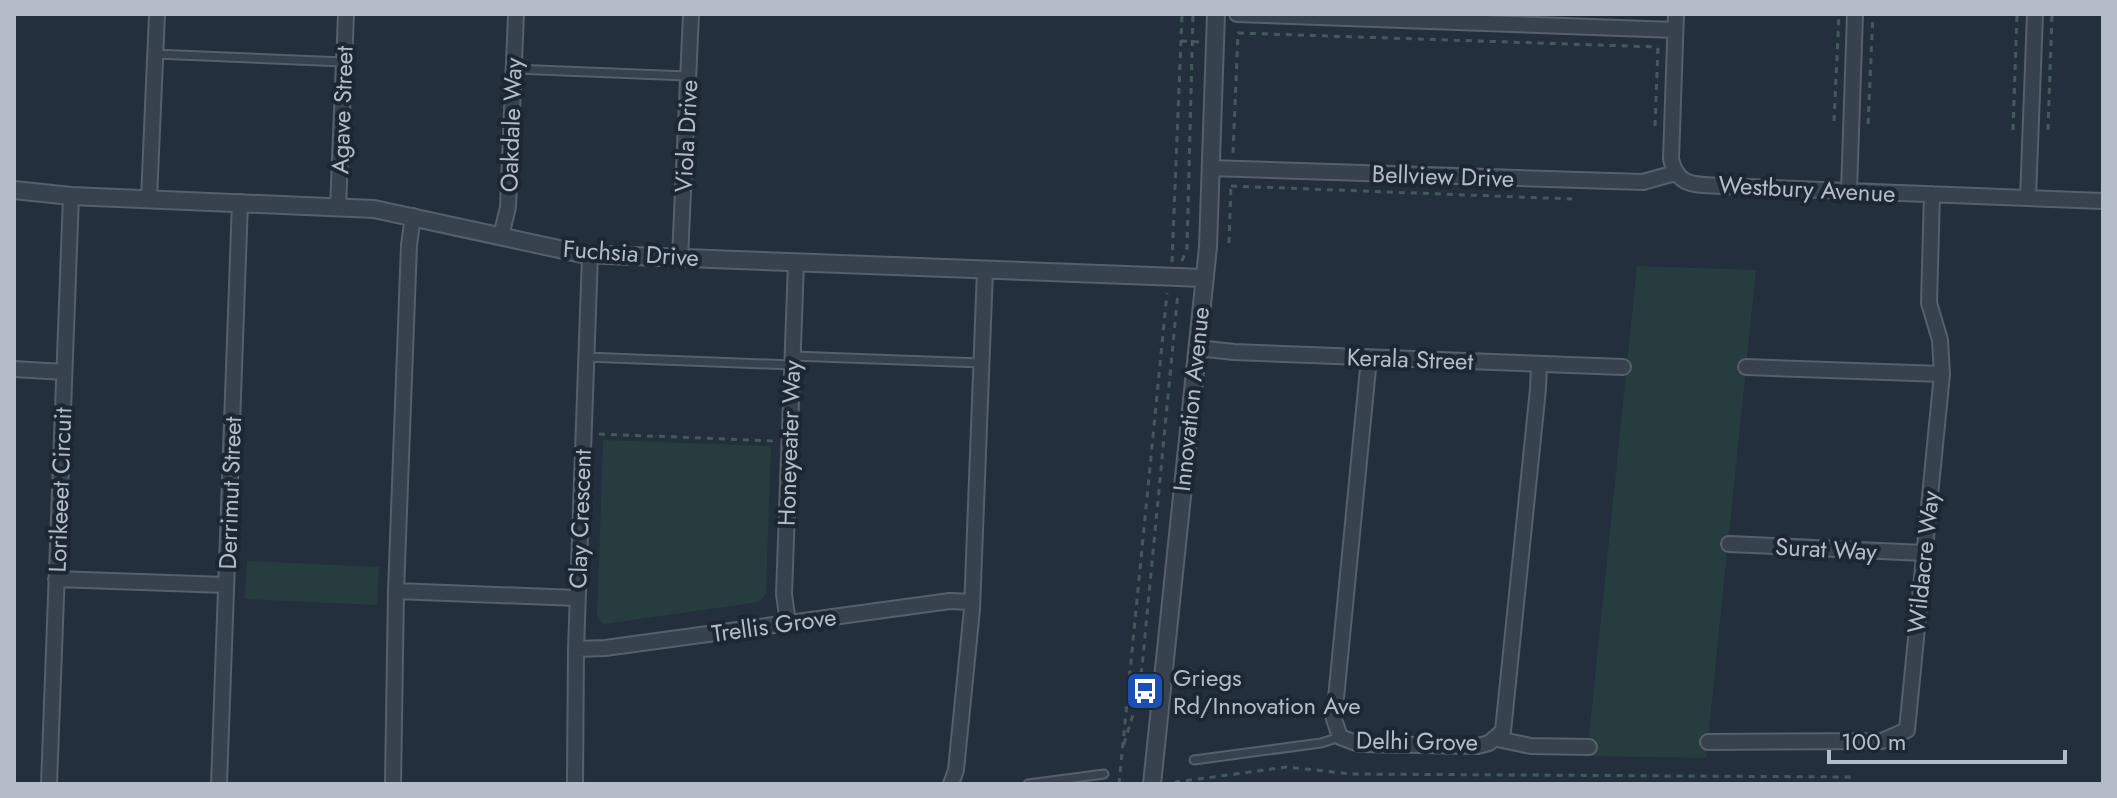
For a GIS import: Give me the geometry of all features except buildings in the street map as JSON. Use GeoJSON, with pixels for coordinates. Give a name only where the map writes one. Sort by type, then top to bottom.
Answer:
{"type":"FeatureCollection","features":[{"type":"Feature","properties":{"kind":"street"},"geometry":{"type":"LineString","coordinates":[[149,199],[157,14]]}},
{"type":"Feature","properties":{"kind":"street","name":"Agave Street"},"geometry":{"type":"LineString","coordinates":[[338,207],[346,14]]}},
{"type":"Feature","properties":{"kind":"street","name":"Oakdale Way"},"geometry":{"type":"LineString","coordinates":[[501,236],[508,207],[516,14]]}},
{"type":"Feature","properties":{"kind":"street","name":"Viola Drive"},"geometry":{"type":"LineString","coordinates":[[680,258],[691,14]]}},
{"type":"Feature","properties":{"kind":"street","name":"Innovation Avenue"},"geometry":{"type":"LineString","coordinates":[[1152,784],[1208,247],[1216,14]]}},
{"type":"Feature","properties":{"kind":"street"},"geometry":{"type":"LineString","coordinates":[[1237,14],[1675,30]]}},
{"type":"Feature","properties":{"kind":"street"},"geometry":{"type":"LineString","coordinates":[[1675,173],[1671,149],[1676,14]]}},
{"type":"Feature","properties":{"kind":"street"},"geometry":{"type":"LineString","coordinates":[[1849,191],[1855,14]]}},
{"type":"Feature","properties":{"kind":"street"},"geometry":{"type":"LineString","coordinates":[[2028,198],[2035,14]]}},
{"type":"Feature","properties":{"kind":"street","name":"Bellview Drive"},"geometry":{"type":"LineString","coordinates":[[1210,168],[1643,182],[1675,173]]}},
{"type":"Feature","properties":{"kind":"street","name":"Westbury Avenue"},"geometry":{"type":"LineString","coordinates":[[1675,173],[1693,184],[2103,201]]}},
{"type":"Feature","properties":{"kind":"street","name":"Fuchsia Drive"},"geometry":{"type":"LineString","coordinates":[[14,190],[71,196],[338,207],[413,216],[590,255],[1204,278]]}},
{"type":"Feature","properties":{"kind":"street","name":"Wildacre Way"},"geometry":{"type":"LineString","coordinates":[[1708,742],[1882,741],[1907,730],[1942,374],[1940,340],[1929,303],[1932,194]]}},
{"type":"Feature","properties":{"kind":"street","name":"Lorikeeet Circuit"},"geometry":{"type":"LineString","coordinates":[[49,784],[71,196]]}},
{"type":"Feature","properties":{"kind":"street","name":"Derrimut Street"},"geometry":{"type":"LineString","coordinates":[[219,784],[240,202]]}},
{"type":"Feature","properties":{"kind":"street"},"geometry":{"type":"LineString","coordinates":[[393,784],[396,591],[409,245],[413,216]]}},
{"type":"Feature","properties":{"kind":"street","name":"Clay Crescent"},"geometry":{"type":"LineString","coordinates":[[575,784],[577,598],[590,255]]}},
{"type":"Feature","properties":{"kind":"street","name":"Honeyeater Way"},"geometry":{"type":"LineString","coordinates":[[788,623],[784,594],[796,263]]}},
{"type":"Feature","properties":{"kind":"street"},"geometry":{"type":"LineString","coordinates":[[951,784],[956,770],[972,602],[985,270]]}},
{"type":"Feature","properties":{"kind":"street","name":"Kerala Street"},"geometry":{"type":"LineString","coordinates":[[1197,348],[1623,367]]}},
{"type":"Feature","properties":{"kind":"street","name":"Delhi Grove"},"geometry":{"type":"LineString","coordinates":[[1369,358],[1334,719],[1340,737],[1359,744],[1478,746],[1497,739],[1503,731],[1539,364]]}},
{"type":"Feature","properties":{"kind":"street"},"geometry":{"type":"LineString","coordinates":[[1746,367],[1942,374]]}},
{"type":"Feature","properties":{"kind":"street"},"geometry":{"type":"LineString","coordinates":[[14,369],[64,372]]}},
{"type":"Feature","properties":{"kind":"street","name":"Surat Way"},"geometry":{"type":"LineString","coordinates":[[1729,544],[1924,553]]}},
{"type":"Feature","properties":{"kind":"street"},"geometry":{"type":"LineString","coordinates":[[56,579],[226,585]]}},
{"type":"Feature","properties":{"kind":"street"},"geometry":{"type":"LineString","coordinates":[[396,591],[577,598]]}},
{"type":"Feature","properties":{"kind":"street","name":"Trellis Grove"},"geometry":{"type":"LineString","coordinates":[[576,649],[605,648],[950,601],[972,602]]}},
{"type":"Feature","properties":{"kind":"street"},"geometry":{"type":"LineString","coordinates":[[1497,739],[1531,746],[1589,747]]}},
{"type":"Feature","properties":{"kind":"lane"},"geometry":{"type":"LineString","coordinates":[[155,54],[344,62]]}},
{"type":"Feature","properties":{"kind":"lane"},"geometry":{"type":"LineString","coordinates":[[514,69],[689,76]]}},
{"type":"Feature","properties":{"kind":"lane"},"geometry":{"type":"LineString","coordinates":[[586,357],[981,363]]}},
{"type":"Feature","properties":{"kind":"lane"},"geometry":{"type":"LineString","coordinates":[[1194,760],[1321,743],[1340,737]]}},
{"type":"Feature","properties":{"kind":"lane"},"geometry":{"type":"LineString","coordinates":[[1028,784],[1104,774]]}},
{"type":"Feature","properties":{"kind":"path"},"geometry":{"type":"LineString","coordinates":[[1121,753],[1136,705],[1142,667],[1178,303],[1174,277],[1182,14]]}},
{"type":"Feature","properties":{"kind":"path"},"geometry":{"type":"LineString","coordinates":[[1119,784],[1165,302],[1187,248],[1193,14]]}},
{"type":"Feature","properties":{"kind":"path"},"geometry":{"type":"LineString","coordinates":[[1834,121],[1839,14]]}},
{"type":"Feature","properties":{"kind":"path"},"geometry":{"type":"LineString","coordinates":[[1868,124],[1873,14]]}},
{"type":"Feature","properties":{"kind":"path"},"geometry":{"type":"LineString","coordinates":[[2013,130],[2017,14]]}},
{"type":"Feature","properties":{"kind":"path"},"geometry":{"type":"LineString","coordinates":[[2048,130],[2052,14]]}},
{"type":"Feature","properties":{"kind":"path"},"geometry":{"type":"LineString","coordinates":[[1655,126],[1659,30]]}},
{"type":"Feature","properties":{"kind":"path"},"geometry":{"type":"LineString","coordinates":[[1229,243],[1238,33],[1658,47]]}},
{"type":"Feature","properties":{"kind":"path"},"geometry":{"type":"LineString","coordinates":[[1231,186],[1572,199]]}},
{"type":"Feature","properties":{"kind":"path"},"geometry":{"type":"LineString","coordinates":[[584,433],[789,442]]}},
{"type":"Feature","properties":{"kind":"path"},"geometry":{"type":"LineString","coordinates":[[1176,784],[1287,767],[1352,774],[1852,777]]}},
{"type":"Feature","properties":{"kind":"green space"},"geometry":{"type":"Polygon","coordinates":[[[1637,266],[1756,270],[1706,758],[1587,756],[1637,266]]]}},
{"type":"Feature","properties":{"kind":"green space"},"geometry":{"type":"Polygon","coordinates":[[[603,440],[771,446],[766,594],[759,602],[604,624],[597,618],[603,440]]]}},
{"type":"Feature","properties":{"kind":"green space"},"geometry":{"type":"Polygon","coordinates":[[[247,561],[379,567],[377,605],[245,599],[247,561]]]}},
{"type":"Feature","properties":{"kind":"place","name":"Griegs Rd/Innovation Ave"},"geometry":{"type":"Point","coordinates":[1145,691]}}]}
